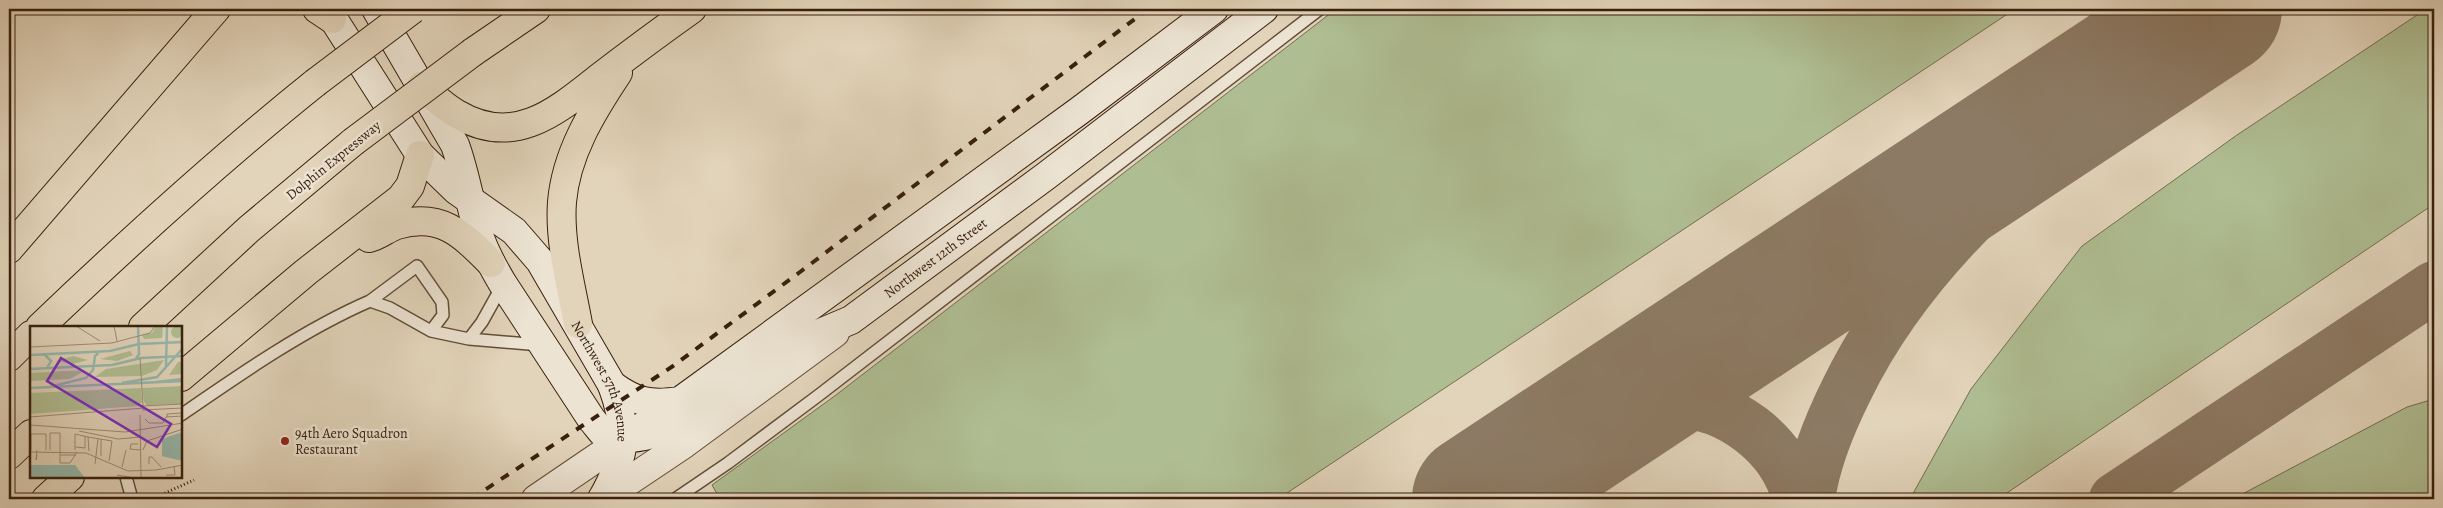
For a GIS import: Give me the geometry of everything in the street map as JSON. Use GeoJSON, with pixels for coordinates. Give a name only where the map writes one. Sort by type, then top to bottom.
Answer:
{"type":"FeatureCollection","features":[{"type":"Feature","properties":{"kind":"highway"},"geometry":{"type":"LineString","coordinates":[[41,326],[223,158],[315,83],[413,9]]}},
{"type":"Feature","properties":{"kind":"highway","name":"Dolphin Expressway"},"geometry":{"type":"LineString","coordinates":[[144,326],[249,229],[353,142],[473,52],[536,9]]}},
{"type":"Feature","properties":{"kind":"highway"},"geometry":{"type":"LineString","coordinates":[[421,86],[456,114],[473,122],[490,126],[518,127],[544,118],[560,108],[692,9]]}},
{"type":"Feature","properties":{"kind":"highway"},"geometry":{"type":"LineString","coordinates":[[9,249],[218,10]]}},
{"type":"Feature","properties":{"kind":"highway"},"geometry":{"type":"LineString","coordinates":[[578,324],[562,231],[562,202],[566,179],[574,151],[586,124],[632,53]]}},
{"type":"Feature","properties":{"kind":"highway"},"geometry":{"type":"LineString","coordinates":[[182,376],[338,246],[401,198],[410,186],[420,155]]}},
{"type":"Feature","properties":{"kind":"highway"},"geometry":{"type":"LineString","coordinates":[[338,246],[375,237],[394,225],[429,220],[462,234],[497,274]]}},
{"type":"Feature","properties":{"kind":"highway"},"geometry":{"type":"LineString","coordinates":[[9,357],[30,337]]}},
{"type":"Feature","properties":{"kind":"highway"},"geometry":{"type":"LineString","coordinates":[[9,455],[30,435]]}},
{"type":"Feature","properties":{"kind":"highway"},"geometry":{"type":"LineString","coordinates":[[46,499],[69,478]]}},
{"type":"Feature","properties":{"kind":"main road"},"geometry":{"type":"LineString","coordinates":[[376,9],[455,145],[471,202]]}},
{"type":"Feature","properties":{"kind":"main road"},"geometry":{"type":"LineString","coordinates":[[536,499],[680,401],[1079,111],[1214,9]]}},
{"type":"Feature","properties":{"kind":"main road","name":"Northwest 12th Street"},"geometry":{"type":"LineString","coordinates":[[602,499],[684,444],[1046,176],[1264,9]]}},
{"type":"Feature","properties":{"kind":"main road","name":"Northwest 57th Avenue"},"geometry":{"type":"LineString","coordinates":[[325,12],[420,155],[443,179],[471,202],[514,231],[540,261],[612,385],[619,402],[625,439],[603,432],[497,274],[480,238],[471,202]]}},
{"type":"Feature","properties":{"kind":"main road"},"geometry":{"type":"LineString","coordinates":[[625,439],[670,429],[687,422],[792,345],[851,320]]}},
{"type":"Feature","properties":{"kind":"main road"},"geometry":{"type":"LineString","coordinates":[[612,385],[635,400],[656,404],[680,401]]}},
{"type":"Feature","properties":{"kind":"main road"},"geometry":{"type":"LineString","coordinates":[[602,499],[619,466],[625,439]]}},
{"type":"Feature","properties":{"kind":"lane"},"geometry":{"type":"LineString","coordinates":[[675,499],[812,400],[1320,9]]}},
{"type":"Feature","properties":{"kind":"lane"},"geometry":{"type":"LineString","coordinates":[[182,414],[252,368],[334,319],[370,301],[417,266],[442,302],[443,315],[431,331]]}},
{"type":"Feature","properties":{"kind":"lane"},"geometry":{"type":"LineString","coordinates":[[469,339],[487,314],[497,274]]}},
{"type":"Feature","properties":{"kind":"lane"},"geometry":{"type":"LineString","coordinates":[[370,301],[390,308],[431,331],[469,339],[544,346]]}},
{"type":"Feature","properties":{"kind":"lane"},"geometry":{"type":"LineString","coordinates":[[126,478],[132,499]]}},
{"type":"Feature","properties":{"kind":"path"},"geometry":{"type":"LineString","coordinates":[[152,499],[194,480]]}},
{"type":"Feature","properties":{"kind":"path"},"geometry":{"type":"LineString","coordinates":[[92,499],[101,493]]}},
{"type":"Feature","properties":{"kind":"green space"},"geometry":{"type":"Polygon","coordinates":[[[1336,9],[2015,9],[1278,499],[720,499],[712,485],[836,395],[1336,9]]]}},
{"type":"Feature","properties":{"kind":"green space"},"geometry":{"type":"Polygon","coordinates":[[[2426,9],[2434,9],[2434,204],[1998,499],[1910,499],[1971,389],[2082,246],[2237,135],[2426,9]]]}},
{"type":"Feature","properties":{"kind":"green space"},"geometry":{"type":"Polygon","coordinates":[[[2434,399],[2434,499],[2233,499],[2407,407],[2434,399]]]}},
{"type":"Feature","properties":{"kind":"taxiway"},"geometry":{"type":"LineString","coordinates":[[1809,499],[1811,485],[1824,443],[1847,389],[1881,329],[1921,274],[1966,223],[2016,176],[2123,90],[2233,9]]}},
{"type":"Feature","properties":{"kind":"taxiway"},"geometry":{"type":"LineString","coordinates":[[2115,499],[2434,287]]}},
{"type":"Feature","properties":{"kind":"taxiway"},"geometry":{"type":"LineString","coordinates":[[1590,424],[1629,409],[1650,404],[1671,402],[1713,409],[1751,429],[1767,444],[1781,460],[1791,479],[1798,499]]}},
{"type":"Feature","properties":{"kind":"runway"},"geometry":{"type":"LineString","coordinates":[[1477,499],[2217,9]]}},
{"type":"Feature","properties":{"kind":"railway"},"geometry":{"type":"LineString","coordinates":[[471,499],[673,366],[1148,9]]}},
{"type":"Feature","properties":{"kind":"place","name":"94th Aero Squadron Restaurant"},"geometry":{"type":"Point","coordinates":[285,441]}}]}
